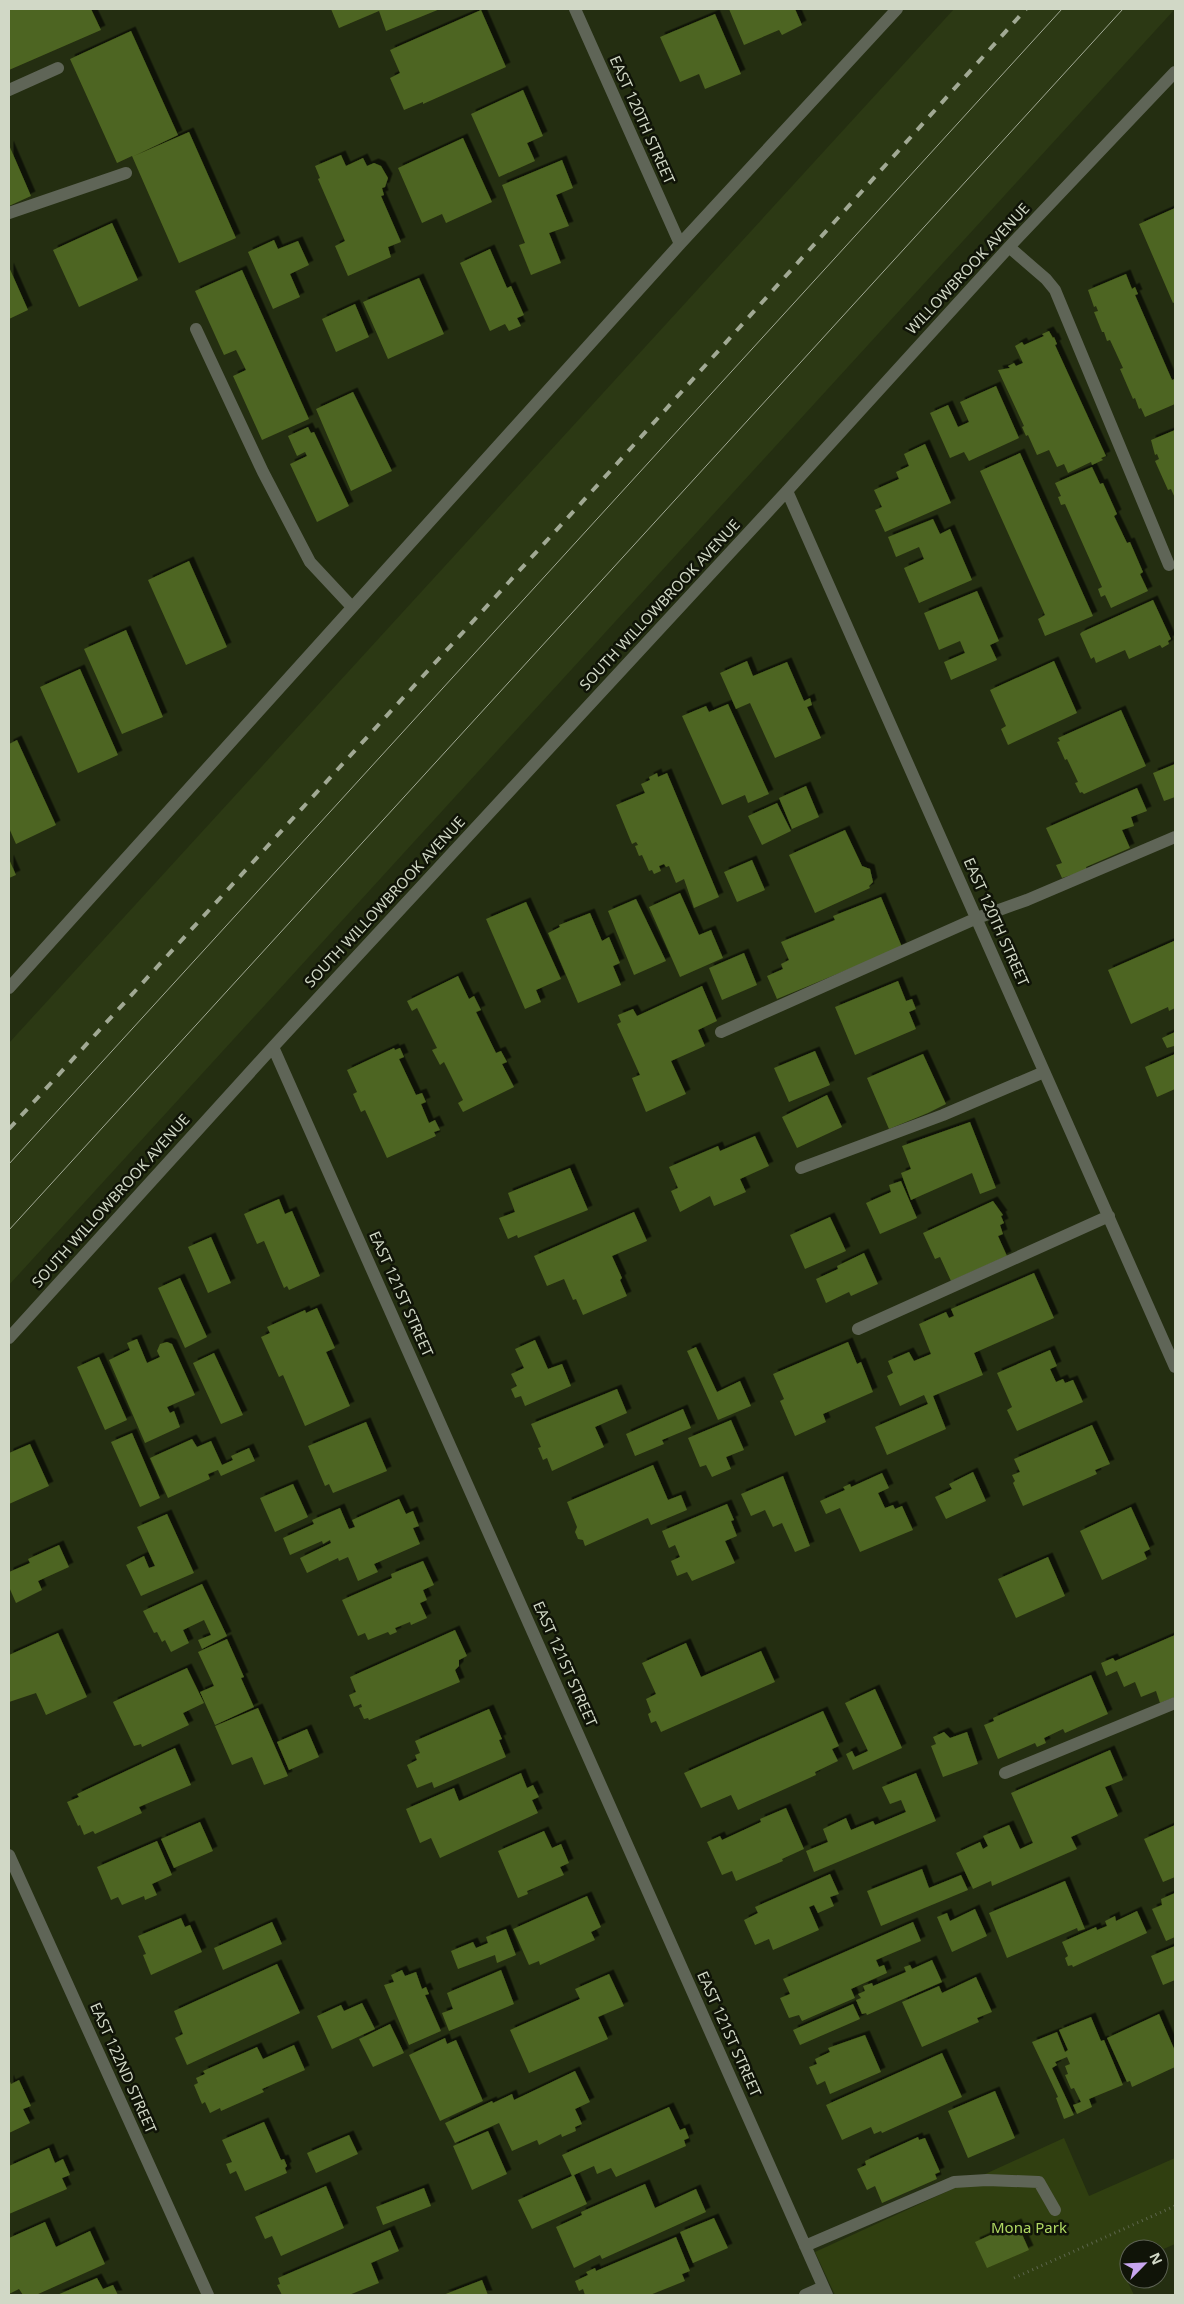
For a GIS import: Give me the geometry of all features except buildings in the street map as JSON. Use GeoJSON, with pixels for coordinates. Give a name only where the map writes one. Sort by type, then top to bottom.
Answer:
{"type":"FeatureCollection","features":[{"type":"Feature","properties":{"kind":"street","name":"EAST 120TH STREET"},"geometry":{"type":"LineString","coordinates":[[574,9],[680,244]]}},
{"type":"Feature","properties":{"kind":"street"},"geometry":{"type":"LineString","coordinates":[[9,988],[680,244],[897,9]]}},
{"type":"Feature","properties":{"kind":"street"},"geometry":{"type":"LineString","coordinates":[[9,90],[58,68]]}},
{"type":"Feature","properties":{"kind":"street","name":"WILLOWBROOK AVENUE"},"geometry":{"type":"LineString","coordinates":[[787,491],[1009,247],[1175,72]]}},
{"type":"Feature","properties":{"kind":"street"},"geometry":{"type":"LineString","coordinates":[[9,213],[126,173]]}},
{"type":"Feature","properties":{"kind":"street"},"geometry":{"type":"LineString","coordinates":[[1009,247],[1046,279],[1055,290],[1169,565]]}},
{"type":"Feature","properties":{"kind":"street"},"geometry":{"type":"LineString","coordinates":[[196,329],[263,472],[310,562],[352,607]]}},
{"type":"Feature","properties":{"kind":"street","name":"EAST 120TH STREET"},"geometry":{"type":"LineString","coordinates":[[787,491],[1175,1367]]}},
{"type":"Feature","properties":{"kind":"street","name":"SOUTH WILLOWBROOK AVENUE"},"geometry":{"type":"LineString","coordinates":[[9,1338],[273,1047],[787,491]]}},
{"type":"Feature","properties":{"kind":"street"},"geometry":{"type":"LineString","coordinates":[[722,1032],[977,918],[1027,900],[1175,837]]}},
{"type":"Feature","properties":{"kind":"street","name":"EAST 121ST STREET"},"geometry":{"type":"LineString","coordinates":[[273,1047],[825,2291]]}},
{"type":"Feature","properties":{"kind":"street"},"geometry":{"type":"LineString","coordinates":[[801,1168],[943,1115],[1044,1072]]}},
{"type":"Feature","properties":{"kind":"street"},"geometry":{"type":"LineString","coordinates":[[858,1329],[1109,1216]]}},
{"type":"Feature","properties":{"kind":"street"},"geometry":{"type":"LineString","coordinates":[[1005,1773],[1175,1704]]}},
{"type":"Feature","properties":{"kind":"street","name":"EAST 122ND STREET"},"geometry":{"type":"LineString","coordinates":[[9,1854],[208,2295]]}},
{"type":"Feature","properties":{"kind":"street"},"geometry":{"type":"LineString","coordinates":[[805,2246],[954,2182],[987,2180],[1040,2182],[1055,2210]]}},
{"type":"Feature","properties":{"kind":"street"},"geometry":{"type":"LineString","coordinates":[[805,2295],[825,2291]]}},
{"type":"Feature","properties":{"kind":"path"},"geometry":{"type":"LineString","coordinates":[[1014,2278],[1175,2206]]}},
{"type":"Feature","properties":{"kind":"shaded area"},"geometry":{"type":"Polygon","coordinates":[[[954,9],[1175,9],[9,1285],[9,1043],[954,9]]]}},
{"type":"Feature","properties":{"kind":"green space","name":"Mona Park"},"geometry":{"type":"Polygon","coordinates":[[[1064,2138],[1089,2196],[1175,2158],[1175,2244],[1169,2247],[1169,2239],[1119,2239],[1119,2289],[1131,2289],[1134,2295],[835,2295],[815,2252],[1064,2138]]]}},
{"type":"Feature","properties":{"kind":"tram line"},"geometry":{"type":"LineString","coordinates":[[9,1164],[1062,9]]}},
{"type":"Feature","properties":{"kind":"tram line"},"geometry":{"type":"LineString","coordinates":[[9,1230],[1123,9]]}},
{"type":"Feature","properties":{"kind":"railway"},"geometry":{"type":"LineString","coordinates":[[9,1129],[604,478],[1026,9]]}}]}
